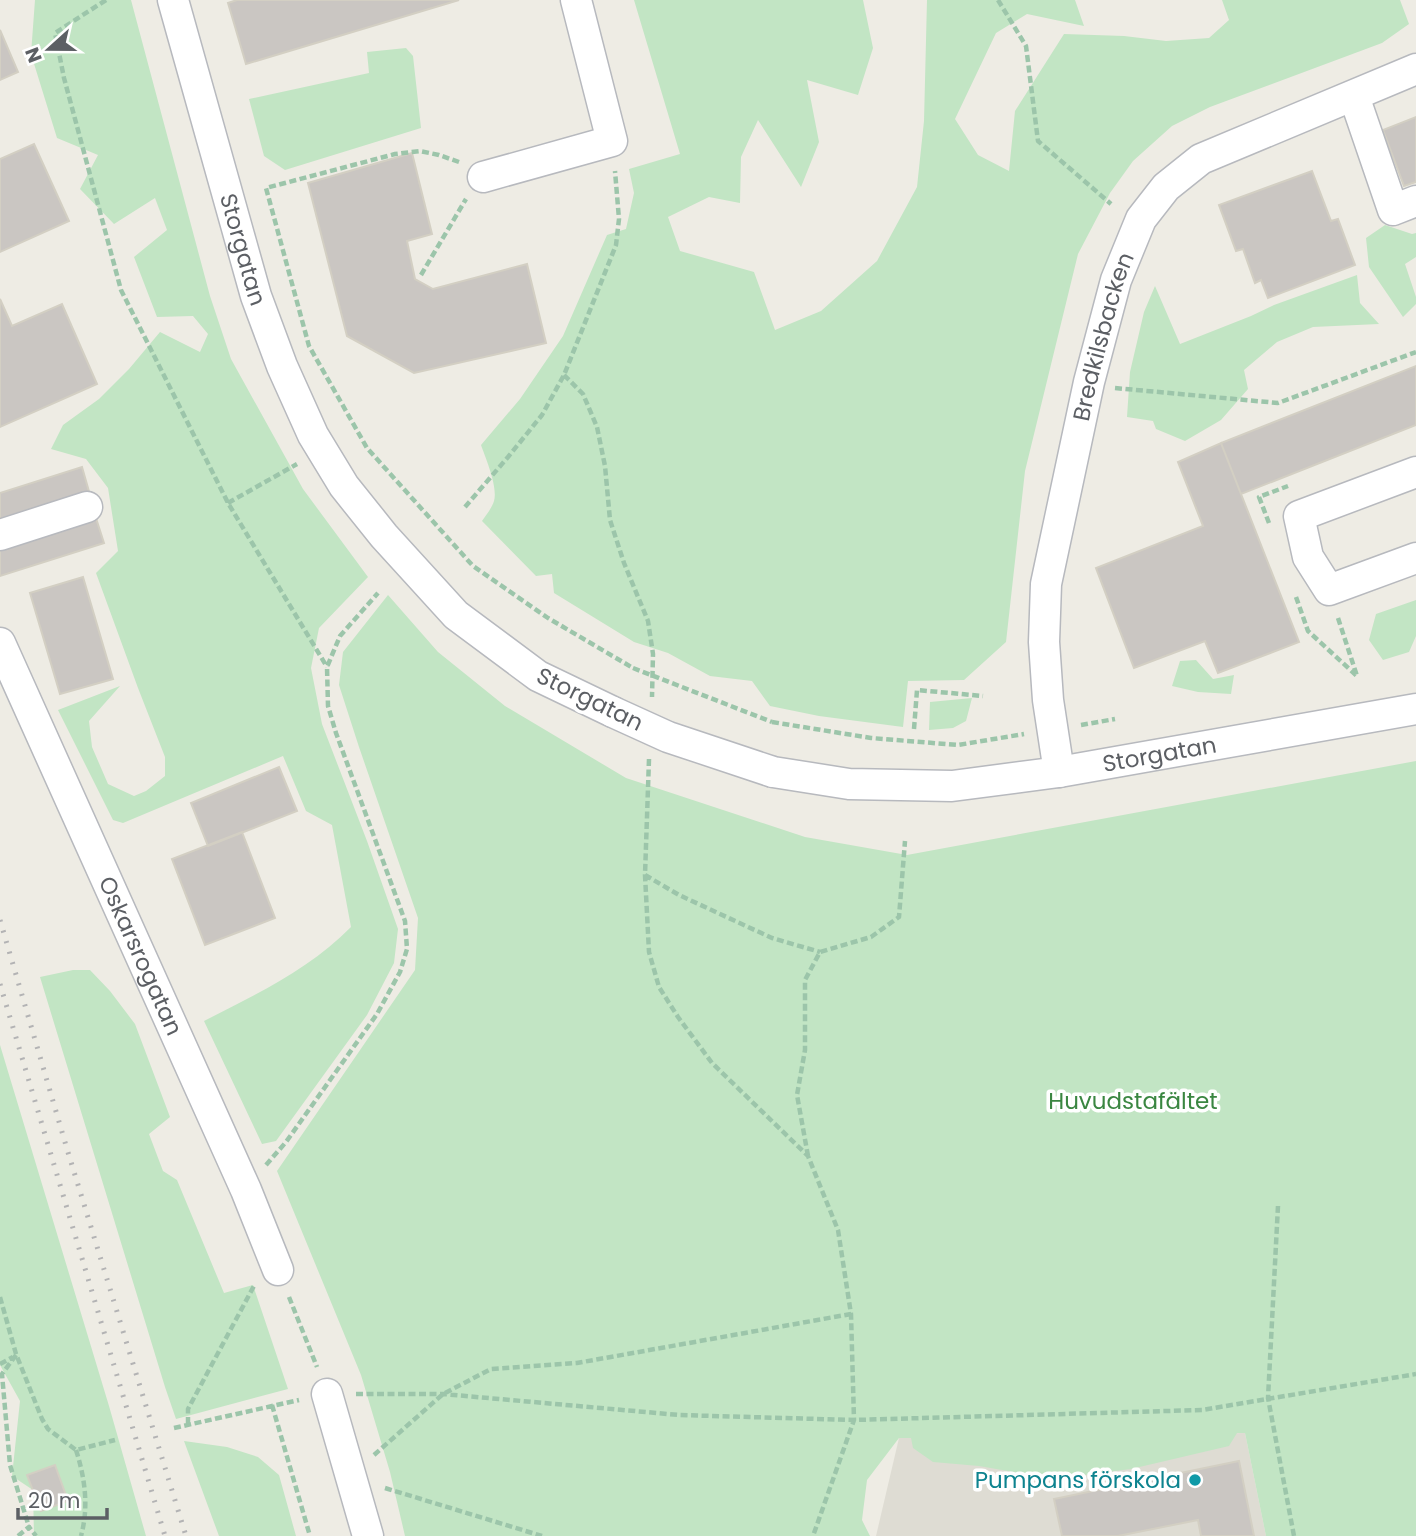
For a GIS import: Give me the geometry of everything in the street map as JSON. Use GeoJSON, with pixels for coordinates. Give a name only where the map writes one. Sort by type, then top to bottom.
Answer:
{"type":"FeatureCollection","features":[{"type":"Feature","properties":{"kind":"street","name":"Storgatan"},"geometry":{"type":"LineString","coordinates":[[173,0],[256,296],[282,366],[313,435],[344,486],[384,536],[456,615],[538,676],[668,737],[773,772],[849,784],[952,786],[1059,772],[1416,709]]}},
{"type":"Feature","properties":{"kind":"street"},"geometry":{"type":"LineString","coordinates":[[478,175],[612,141],[576,0]]}},
{"type":"Feature","properties":{"kind":"street","name":"Bredkilsbacken"},"geometry":{"type":"LineString","coordinates":[[1059,772],[1048,700],[1044,642],[1046,584],[1089,382],[1116,280],[1141,219],[1166,187],[1201,159],[1416,69]]}},
{"type":"Feature","properties":{"kind":"street"},"geometry":{"type":"LineString","coordinates":[[1354,96],[1393,210],[1416,201]]}},
{"type":"Feature","properties":{"kind":"street"},"geometry":{"type":"LineString","coordinates":[[1416,471],[1299,516],[1308,557],[1329,590],[1416,558]]}},
{"type":"Feature","properties":{"kind":"street"},"geometry":{"type":"LineString","coordinates":[[0,535],[87,507]]}},
{"type":"Feature","properties":{"kind":"street","name":"Oskarsrogatan"},"geometry":{"type":"LineString","coordinates":[[0,643],[246,1190],[278,1270]]}},
{"type":"Feature","properties":{"kind":"street"},"geometry":{"type":"LineString","coordinates":[[327,1394],[368,1536]]}},
{"type":"Feature","properties":{"kind":"path"},"geometry":{"type":"LineString","coordinates":[[106,0],[55,33],[64,78],[121,290],[228,503],[327,667]]}},
{"type":"Feature","properties":{"kind":"path"},"geometry":{"type":"LineString","coordinates":[[998,0],[1026,46],[1038,141],[1111,204]]}},
{"type":"Feature","properties":{"kind":"path"},"geometry":{"type":"LineString","coordinates":[[464,507],[542,415],[564,375],[616,245],[619,219],[612,141]]}},
{"type":"Feature","properties":{"kind":"path"},"geometry":{"type":"LineString","coordinates":[[421,275],[478,175],[457,161],[420,151],[266,188],[309,346],[367,448],[473,566],[548,618],[633,668],[772,722],[871,738],[958,745],[1115,719]]}},
{"type":"Feature","properties":{"kind":"path"},"geometry":{"type":"LineString","coordinates":[[1115,388],[1278,403],[1416,352]]}},
{"type":"Feature","properties":{"kind":"path"},"geometry":{"type":"LineString","coordinates":[[564,375],[583,394],[597,427],[605,466],[610,520],[624,564],[648,621],[653,654],[651,709]]}},
{"type":"Feature","properties":{"kind":"path"},"geometry":{"type":"LineString","coordinates":[[228,503],[297,464]]}},
{"type":"Feature","properties":{"kind":"path"},"geometry":{"type":"LineString","coordinates":[[1329,590],[1357,677]]}},
{"type":"Feature","properties":{"kind":"path"},"geometry":{"type":"LineString","coordinates":[[246,1190],[286,1142],[377,1014],[400,972],[407,949],[405,921],[328,706],[327,667],[340,636],[379,593]]}},
{"type":"Feature","properties":{"kind":"path"},"geometry":{"type":"LineString","coordinates":[[914,729],[917,690],[983,696]]}},
{"type":"Feature","properties":{"kind":"path"},"geometry":{"type":"LineString","coordinates":[[650,751],[645,875],[649,952],[659,987],[712,1063],[808,1156]]}},
{"type":"Feature","properties":{"kind":"path"},"geometry":{"type":"LineString","coordinates":[[645,875],[679,895],[772,938],[820,952],[872,937],[899,917],[905,841]]}},
{"type":"Feature","properties":{"kind":"path"},"geometry":{"type":"LineString","coordinates":[[813,1536],[854,1420],[851,1314],[838,1230],[808,1156],[797,1095],[806,1050],[805,980],[820,952]]}},
{"type":"Feature","properties":{"kind":"path"},"geometry":{"type":"LineString","coordinates":[[1278,1206],[1268,1398],[1294,1536]]}},
{"type":"Feature","properties":{"kind":"path"},"geometry":{"type":"LineString","coordinates":[[188,1424],[188,1409],[256,1281],[278,1270],[327,1394]]}},
{"type":"Feature","properties":{"kind":"path"},"geometry":{"type":"LineString","coordinates":[[0,1297],[16,1354],[42,1419],[48,1429],[76,1450],[86,1498],[81,1536]]}},
{"type":"Feature","properties":{"kind":"path"},"geometry":{"type":"LineString","coordinates":[[350,1477],[443,1394],[491,1368],[577,1363],[851,1314]]}},
{"type":"Feature","properties":{"kind":"path"},"geometry":{"type":"LineString","coordinates":[[0,1364],[16,1354]]}},
{"type":"Feature","properties":{"kind":"path"},"geometry":{"type":"LineString","coordinates":[[16,1354],[2,1374],[9,1465],[29,1527],[36,1536]]}},
{"type":"Feature","properties":{"kind":"path"},"geometry":{"type":"LineString","coordinates":[[174,1428],[327,1394],[443,1394],[679,1415],[854,1420],[1202,1410],[1416,1374]]}},
{"type":"Feature","properties":{"kind":"path"},"geometry":{"type":"LineString","coordinates":[[272,1405],[310,1536]]}},
{"type":"Feature","properties":{"kind":"path"},"geometry":{"type":"LineString","coordinates":[[76,1450],[115,1440]]}},
{"type":"Feature","properties":{"kind":"path"},"geometry":{"type":"LineString","coordinates":[[350,1477],[542,1536]]}},
{"type":"Feature","properties":{"kind":"path"},"geometry":{"type":"LineString","coordinates":[[18,1536],[29,1527]]}},
{"type":"Feature","properties":{"kind":"shaded area"},"geometry":{"type":"Polygon","coordinates":[[[1245,1433],[1266,1536],[876,1536],[899,1438],[1245,1433]]]}},
{"type":"Feature","properties":{"kind":"green space"},"geometry":{"type":"Polygon","coordinates":[[[35,0],[131,0],[210,296],[231,359],[303,489],[368,577],[319,628],[311,668],[322,724],[398,929],[394,963],[367,1015],[276,1141],[262,1144],[204,1021],[300,968],[351,927],[332,825],[306,811],[283,756],[123,823],[113,820],[58,710],[120,686],[89,721],[92,747],[108,784],[134,796],[146,791],[165,776],[165,757],[96,573],[118,551],[108,488],[86,459],[51,449],[63,425],[99,399],[160,332],[200,352],[208,334],[193,316],[157,317],[134,257],[167,230],[155,198],[114,224],[80,189],[98,155],[57,138],[31,54],[35,0]]]}},
{"type":"Feature","properties":{"kind":"green space"},"geometry":{"type":"Polygon","coordinates":[[[634,0],[863,0],[873,48],[858,95],[807,80],[819,142],[801,187],[758,120],[741,157],[740,203],[709,197],[668,217],[680,251],[754,272],[775,330],[821,311],[877,261],[917,187],[924,121],[927,0],[1075,0],[1084,26],[1027,14],[996,33],[955,119],[978,155],[1009,171],[1015,111],[1064,34],[1124,36],[1166,41],[1209,38],[1229,20],[1222,0],[1400,0],[1409,24],[1382,43],[1210,107],[1172,126],[1133,161],[1110,193],[1078,254],[1025,471],[1006,642],[964,680],[908,681],[903,727],[819,716],[770,706],[752,681],[710,676],[668,653],[634,642],[554,593],[552,574],[536,576],[482,521],[492,506],[495,495],[481,445],[520,399],[563,336],[607,235],[626,229],[634,193],[629,169],[680,154],[634,0]]]}},
{"type":"Feature","properties":{"kind":"green space"},"geometry":{"type":"Polygon","coordinates":[[[406,48],[413,56],[421,128],[285,170],[264,156],[249,99],[369,73],[367,52],[406,48]]]}},
{"type":"Feature","properties":{"kind":"green space"},"geometry":{"type":"Polygon","coordinates":[[[1385,225],[1416,233],[1416,257],[1405,264],[1416,304],[1403,317],[1369,267],[1366,238],[1385,225]]]}},
{"type":"Feature","properties":{"kind":"green space"},"geometry":{"type":"Polygon","coordinates":[[[1357,275],[1360,303],[1379,324],[1313,327],[1277,342],[1244,370],[1248,389],[1221,420],[1185,441],[1156,429],[1153,421],[1127,417],[1130,372],[1144,312],[1155,286],[1180,344],[1274,305],[1357,275]]]}},
{"type":"Feature","properties":{"kind":"green space","name":"Huvudstafältet"},"geometry":{"type":"Polygon","coordinates":[[[388,595],[438,652],[505,706],[626,778],[805,837],[907,855],[1416,761],[1416,1536],[1266,1536],[1245,1433],[1237,1433],[1229,1446],[1131,1469],[1053,1479],[979,1466],[933,1462],[913,1448],[911,1438],[899,1438],[867,1480],[862,1520],[870,1536],[405,1536],[390,1472],[361,1375],[277,1171],[415,970],[418,918],[339,685],[343,652],[388,595]]]}},
{"type":"Feature","properties":{"kind":"green space"},"geometry":{"type":"Polygon","coordinates":[[[1416,600],[1416,636],[1409,652],[1383,660],[1369,640],[1376,614],[1416,600]]]}},
{"type":"Feature","properties":{"kind":"green space"},"geometry":{"type":"Polygon","coordinates":[[[1196,660],[1213,679],[1234,675],[1231,694],[1198,692],[1172,686],[1180,661],[1196,660]]]}},
{"type":"Feature","properties":{"kind":"green space"},"geometry":{"type":"Polygon","coordinates":[[[972,698],[966,721],[953,728],[929,730],[930,702],[972,698]]]}},
{"type":"Feature","properties":{"kind":"green space"},"geometry":{"type":"Polygon","coordinates":[[[73,970],[90,970],[135,1024],[170,1117],[149,1134],[163,1171],[177,1180],[224,1293],[253,1285],[288,1389],[176,1419],[40,977],[73,970]]]}},
{"type":"Feature","properties":{"kind":"green space"},"geometry":{"type":"Polygon","coordinates":[[[0,1045],[146,1536],[34,1536],[33,1490],[12,1476],[20,1401],[0,1365],[0,1045]]]}},
{"type":"Feature","properties":{"kind":"green space"},"geometry":{"type":"Polygon","coordinates":[[[184,1441],[227,1447],[258,1457],[279,1475],[296,1536],[219,1536],[184,1441]]]}},
{"type":"Feature","properties":{"kind":"building"},"geometry":{"type":"Polygon","coordinates":[[[237,0],[459,0],[246,64],[228,3],[237,0]]]}},
{"type":"Feature","properties":{"kind":"building"},"geometry":{"type":"Polygon","coordinates":[[[0,30],[18,72],[0,80],[0,30]]]}},
{"type":"Feature","properties":{"kind":"building"},"geometry":{"type":"Polygon","coordinates":[[[1416,117],[1416,182],[1404,186],[1383,130],[1416,117]]]}},
{"type":"Feature","properties":{"kind":"building"},"geometry":{"type":"Polygon","coordinates":[[[34,144],[69,221],[0,252],[0,159],[34,144]]]}},
{"type":"Feature","properties":{"kind":"building"},"geometry":{"type":"Polygon","coordinates":[[[412,153],[432,234],[407,241],[415,279],[433,289],[527,264],[546,343],[414,373],[347,336],[308,183],[412,153]]]}},
{"type":"Feature","properties":{"kind":"building"},"geometry":{"type":"Polygon","coordinates":[[[1312,171],[1331,221],[1338,219],[1355,265],[1268,298],[1261,280],[1255,283],[1243,249],[1236,251],[1219,205],[1312,171]]]}},
{"type":"Feature","properties":{"kind":"building"},"geometry":{"type":"Polygon","coordinates":[[[0,299],[12,326],[62,304],[97,384],[0,427],[0,299]]]}},
{"type":"Feature","properties":{"kind":"building"},"geometry":{"type":"Polygon","coordinates":[[[1416,366],[1416,425],[1241,494],[1221,443],[1416,366]]]}},
{"type":"Feature","properties":{"kind":"building"},"geometry":{"type":"Polygon","coordinates":[[[1221,443],[1299,642],[1218,673],[1205,641],[1134,668],[1096,568],[1203,526],[1178,462],[1221,443]]]}},
{"type":"Feature","properties":{"kind":"building"},"geometry":{"type":"Polygon","coordinates":[[[82,467],[90,495],[0,524],[0,493],[82,467]]]}},
{"type":"Feature","properties":{"kind":"building"},"geometry":{"type":"Polygon","coordinates":[[[95,515],[104,543],[0,576],[0,545],[95,515]]]}},
{"type":"Feature","properties":{"kind":"building"},"geometry":{"type":"Polygon","coordinates":[[[83,577],[113,679],[60,694],[30,593],[83,577]]]}},
{"type":"Feature","properties":{"kind":"building"},"geometry":{"type":"Polygon","coordinates":[[[279,767],[297,811],[208,846],[191,803],[279,767]]]}},
{"type":"Feature","properties":{"kind":"building"},"geometry":{"type":"Polygon","coordinates":[[[242,832],[275,918],[205,945],[172,859],[242,832]]]}},
{"type":"Feature","properties":{"kind":"building","name":"Pumpans förskola"},"geometry":{"type":"Polygon","coordinates":[[[1239,1461],[1254,1536],[1201,1536],[1198,1520],[1118,1536],[1062,1536],[1054,1499],[1239,1461]]]}},
{"type":"Feature","properties":{"kind":"building"},"geometry":{"type":"Polygon","coordinates":[[[55,1465],[68,1501],[41,1511],[27,1475],[55,1465]]]}},
{"type":"Feature","properties":{"kind":"railway"},"geometry":{"type":"LineString","coordinates":[[0,920],[186,1536]]}},
{"type":"Feature","properties":{"kind":"railway"},"geometry":{"type":"LineString","coordinates":[[0,984],[165,1536]]}},
{"type":"Feature","properties":{"kind":"place","name":"Pumpans förskola"},"geometry":{"type":"Point","coordinates":[1195,1480]}}]}
